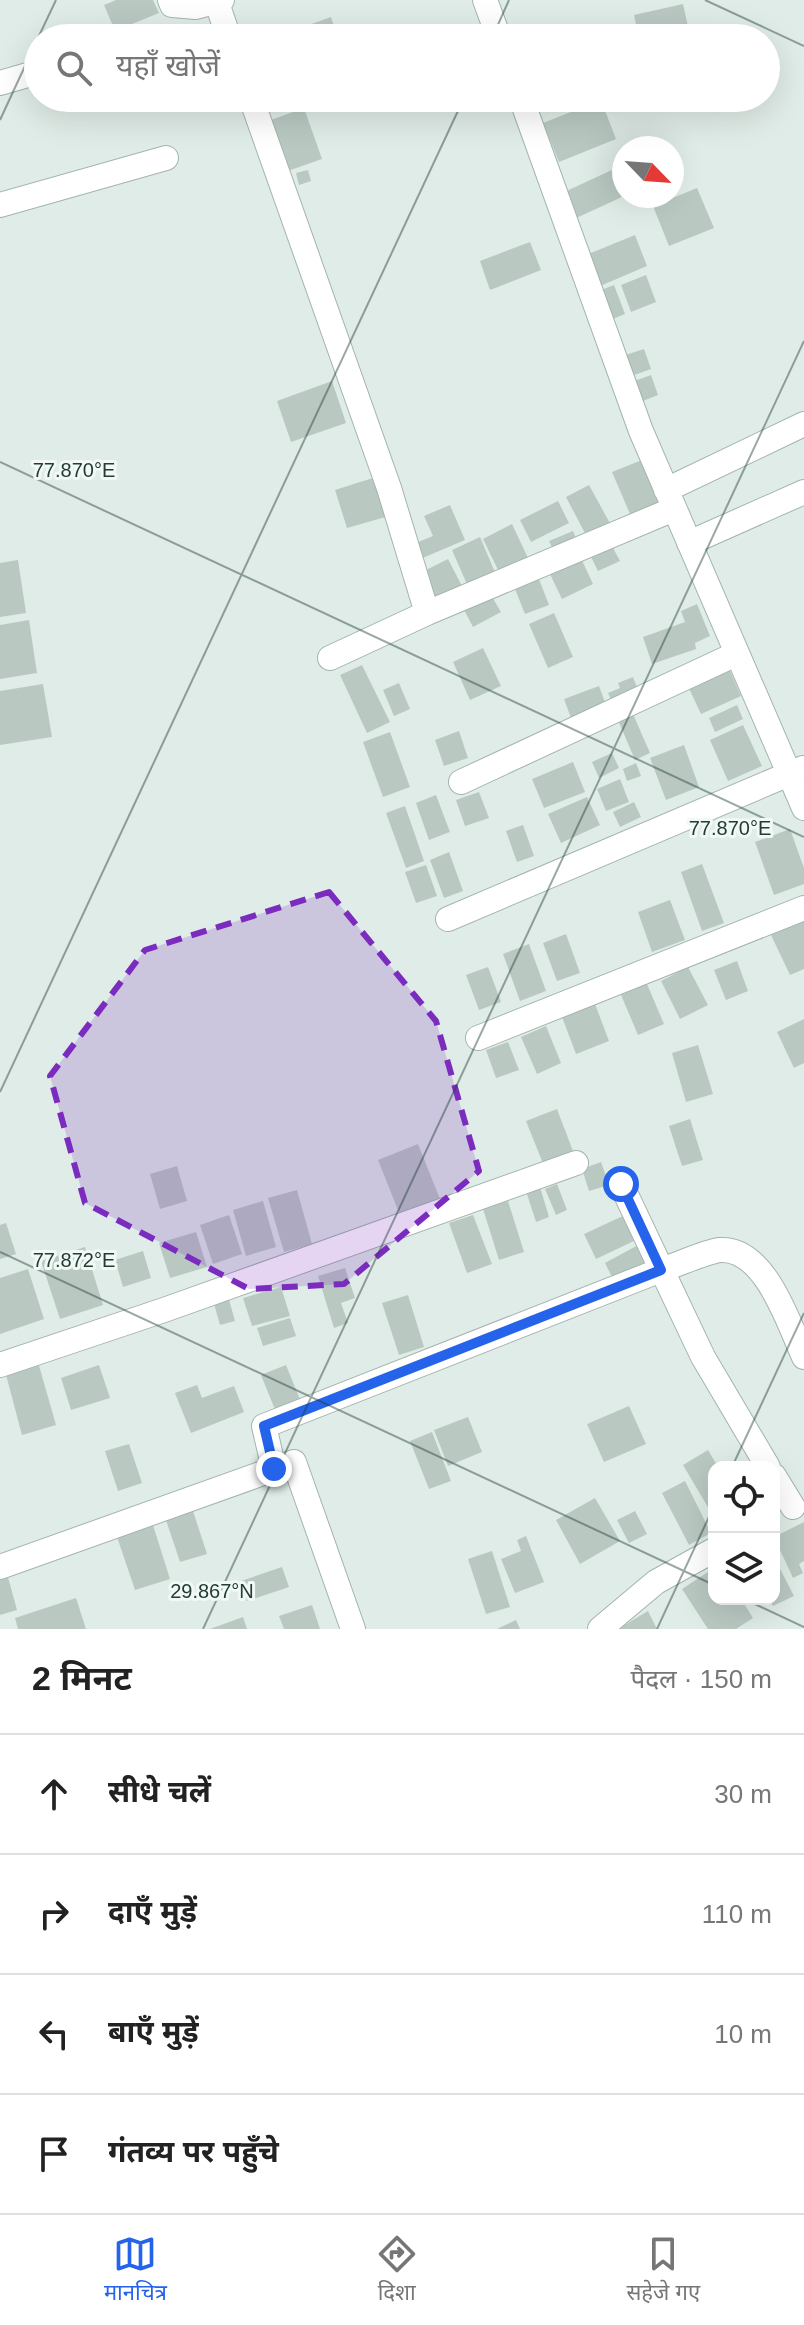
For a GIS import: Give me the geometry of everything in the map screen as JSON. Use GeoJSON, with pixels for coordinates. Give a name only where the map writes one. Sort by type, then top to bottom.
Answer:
{"type":"FeatureCollection","features":[{"type":"Feature","properties":{"kind":"street"},"geometry":{"type":"LineString","coordinates":[[170,0],[172,5],[196,7],[219,1],[225,24]]}},
{"type":"Feature","properties":{"kind":"street"},"geometry":{"type":"LineString","coordinates":[[485,0],[494,24]]}},
{"type":"Feature","properties":{"kind":"street"},"geometry":{"type":"LineString","coordinates":[[0,83],[24,76]]}},
{"type":"Feature","properties":{"kind":"street"},"geometry":{"type":"LineString","coordinates":[[256,112],[389,488],[427,613]]}},
{"type":"Feature","properties":{"kind":"street"},"geometry":{"type":"LineString","coordinates":[[526,112],[641,431],[736,654],[796,771],[804,808]]}},
{"type":"Feature","properties":{"kind":"street"},"geometry":{"type":"LineString","coordinates":[[0,205],[166,158]]}},
{"type":"Feature","properties":{"kind":"street"},"geometry":{"type":"LineString","coordinates":[[330,658],[670,499],[804,424]]}},
{"type":"Feature","properties":{"kind":"street"},"geometry":{"type":"LineString","coordinates":[[689,543],[804,492]]}},
{"type":"Feature","properties":{"kind":"street"},"geometry":{"type":"LineString","coordinates":[[461,782],[736,654]]}},
{"type":"Feature","properties":{"kind":"street"},"geometry":{"type":"LineString","coordinates":[[448,919],[796,771]]}},
{"type":"Feature","properties":{"kind":"street"},"geometry":{"type":"LineString","coordinates":[[478,1038],[804,908]]}},
{"type":"Feature","properties":{"kind":"street"},"geometry":{"type":"LineString","coordinates":[[0,1365],[576,1163]]}},
{"type":"Feature","properties":{"kind":"street"},"geometry":{"type":"LineString","coordinates":[[621,1184],[703,1357],[764,1461]]}},
{"type":"Feature","properties":{"kind":"street"},"geometry":{"type":"LineString","coordinates":[[274,1469],[264,1426],[719,1250],[737,1252],[749,1258],[774,1291],[804,1357]]}},
{"type":"Feature","properties":{"kind":"street"},"geometry":{"type":"LineString","coordinates":[[0,1567],[294,1462],[353,1629]]}},
{"type":"Feature","properties":{"kind":"street"},"geometry":{"type":"LineString","coordinates":[[780,1488],[790,1509]]}},
{"type":"Feature","properties":{"kind":"street"},"geometry":{"type":"LineString","coordinates":[[600,1629],[656,1582],[708,1553]]}},
{"type":"Feature","properties":{"kind":"highlighted area"},"geometry":{"type":"Polygon","coordinates":[[[329,892],[436,1021],[479,1171],[344,1284],[249,1289],[85,1203],[50,1076],[145,950],[329,892]]]}},
{"type":"Feature","properties":{"kind":"building"},"geometry":{"type":"Polygon","coordinates":[[[116,0],[153,0],[159,13],[132,24],[112,24],[104,5],[116,0]]]}},
{"type":"Feature","properties":{"kind":"building"},"geometry":{"type":"Polygon","coordinates":[[[683,4],[687,24],[636,24],[634,15],[683,4]]]}},
{"type":"Feature","properties":{"kind":"building"},"geometry":{"type":"Polygon","coordinates":[[[331,17],[333,24],[311,24],[331,17]]]}},
{"type":"Feature","properties":{"kind":"building"},"geometry":{"type":"Polygon","coordinates":[[[293,112],[305,112],[322,159],[285,172],[268,121],[293,112]]]}},
{"type":"Feature","properties":{"kind":"building"},"geometry":{"type":"Polygon","coordinates":[[[571,112],[606,112],[615,136],[612,136],[612,141],[559,162],[543,123],[571,112]]]}},
{"type":"Feature","properties":{"kind":"building"},"geometry":{"type":"Polygon","coordinates":[[[308,170],[311,181],[299,185],[296,173],[308,170]]]}},
{"type":"Feature","properties":{"kind":"building"},"geometry":{"type":"Polygon","coordinates":[[[612,170],[612,202],[572,220],[560,194],[612,170]]]}},
{"type":"Feature","properties":{"kind":"building"},"geometry":{"type":"Polygon","coordinates":[[[697,188],[714,228],[669,246],[654,208],[684,208],[684,193],[697,188]]]}},
{"type":"Feature","properties":{"kind":"building"},"geometry":{"type":"Polygon","coordinates":[[[635,235],[647,266],[593,289],[581,257],[635,235]]]}},
{"type":"Feature","properties":{"kind":"building"},"geometry":{"type":"Polygon","coordinates":[[[530,242],[541,270],[490,290],[480,261],[530,242]]]}},
{"type":"Feature","properties":{"kind":"building"},"geometry":{"type":"Polygon","coordinates":[[[646,275],[656,302],[631,312],[621,285],[646,275]]]}},
{"type":"Feature","properties":{"kind":"building"},"geometry":{"type":"Polygon","coordinates":[[[614,285],[625,314],[608,321],[596,292],[614,285]]]}},
{"type":"Feature","properties":{"kind":"building"},"geometry":{"type":"Polygon","coordinates":[[[644,349],[651,369],[623,379],[616,358],[644,349]]]}},
{"type":"Feature","properties":{"kind":"building"},"geometry":{"type":"Polygon","coordinates":[[[651,375],[658,395],[633,405],[626,384],[651,375]]]}},
{"type":"Feature","properties":{"kind":"building"},"geometry":{"type":"Polygon","coordinates":[[[332,381],[346,423],[291,442],[277,401],[332,381]]]}},
{"type":"Feature","properties":{"kind":"building"},"geometry":{"type":"Polygon","coordinates":[[[642,460],[659,502],[630,514],[612,472],[642,460]]]}},
{"type":"Feature","properties":{"kind":"building"},"geometry":{"type":"Polygon","coordinates":[[[376,477],[389,516],[347,528],[335,490],[376,477]]]}},
{"type":"Feature","properties":{"kind":"building"},"geometry":{"type":"Polygon","coordinates":[[[589,485],[612,527],[588,539],[566,497],[589,485]]]}},
{"type":"Feature","properties":{"kind":"building"},"geometry":{"type":"Polygon","coordinates":[[[558,501],[569,523],[531,542],[520,520],[558,501]]]}},
{"type":"Feature","properties":{"kind":"building"},"geometry":{"type":"Polygon","coordinates":[[[450,505],[465,540],[418,560],[411,545],[433,536],[424,516],[450,505]]]}},
{"type":"Feature","properties":{"kind":"building"},"geometry":{"type":"Polygon","coordinates":[[[512,524],[528,558],[499,572],[483,539],[512,524]]]}},
{"type":"Feature","properties":{"kind":"building"},"geometry":{"type":"Polygon","coordinates":[[[573,531],[579,546],[556,556],[549,541],[573,531]]]}},
{"type":"Feature","properties":{"kind":"building"},"geometry":{"type":"Polygon","coordinates":[[[480,537],[497,577],[469,589],[452,550],[480,537]]]}},
{"type":"Feature","properties":{"kind":"building"},"geometry":{"type":"Polygon","coordinates":[[[612,546],[620,561],[598,571],[591,557],[612,546]]]}},
{"type":"Feature","properties":{"kind":"building"},"geometry":{"type":"Polygon","coordinates":[[[579,554],[593,584],[562,599],[548,570],[579,554]]]}},
{"type":"Feature","properties":{"kind":"building"},"geometry":{"type":"Polygon","coordinates":[[[448,559],[463,588],[434,602],[420,573],[448,559]]]}},
{"type":"Feature","properties":{"kind":"building"},"geometry":{"type":"Polygon","coordinates":[[[18,560],[26,613],[0,617],[0,563],[18,560]]]}},
{"type":"Feature","properties":{"kind":"building"},"geometry":{"type":"Polygon","coordinates":[[[537,574],[549,605],[525,614],[513,584],[537,574]]]}},
{"type":"Feature","properties":{"kind":"building"},"geometry":{"type":"Polygon","coordinates":[[[491,595],[501,612],[473,627],[464,610],[491,595]]]}},
{"type":"Feature","properties":{"kind":"building"},"geometry":{"type":"Polygon","coordinates":[[[697,604],[710,636],[695,643],[696,649],[652,664],[643,637],[685,622],[681,611],[697,604]]]}},
{"type":"Feature","properties":{"kind":"building"},"geometry":{"type":"Polygon","coordinates":[[[554,613],[573,657],[548,668],[529,624],[554,613]]]}},
{"type":"Feature","properties":{"kind":"building"},"geometry":{"type":"Polygon","coordinates":[[[29,620],[37,673],[0,679],[0,625],[29,620]]]}},
{"type":"Feature","properties":{"kind":"building"},"geometry":{"type":"Polygon","coordinates":[[[483,648],[501,686],[470,700],[453,662],[483,648]]]}},
{"type":"Feature","properties":{"kind":"building"},"geometry":{"type":"Polygon","coordinates":[[[727,664],[741,696],[701,714],[686,682],[727,664]]]}},
{"type":"Feature","properties":{"kind":"building"},"geometry":{"type":"Polygon","coordinates":[[[362,665],[390,722],[367,733],[340,675],[362,665]]]}},
{"type":"Feature","properties":{"kind":"building"},"geometry":{"type":"Polygon","coordinates":[[[633,677],[640,695],[614,706],[608,693],[620,688],[618,683],[633,677]]]}},
{"type":"Feature","properties":{"kind":"building"},"geometry":{"type":"Polygon","coordinates":[[[399,683],[410,709],[394,716],[383,690],[399,683]]]}},
{"type":"Feature","properties":{"kind":"building"},"geometry":{"type":"Polygon","coordinates":[[[43,684],[52,737],[0,745],[0,691],[43,684]]]}},
{"type":"Feature","properties":{"kind":"building"},"geometry":{"type":"Polygon","coordinates":[[[599,686],[606,705],[571,718],[564,699],[599,686]]]}},
{"type":"Feature","properties":{"kind":"building"},"geometry":{"type":"Polygon","coordinates":[[[737,705],[743,719],[715,732],[709,718],[737,705]]]}},
{"type":"Feature","properties":{"kind":"building"},"geometry":{"type":"Polygon","coordinates":[[[633,714],[650,753],[635,760],[618,720],[633,714]]]}},
{"type":"Feature","properties":{"kind":"building"},"geometry":{"type":"Polygon","coordinates":[[[743,725],[762,766],[728,781],[710,740],[743,725]]]}},
{"type":"Feature","properties":{"kind":"building"},"geometry":{"type":"Polygon","coordinates":[[[459,731],[468,758],[444,766],[435,740],[459,731]]]}},
{"type":"Feature","properties":{"kind":"building"},"geometry":{"type":"Polygon","coordinates":[[[390,732],[410,787],[383,797],[363,742],[390,732]]]}},
{"type":"Feature","properties":{"kind":"building"},"geometry":{"type":"Polygon","coordinates":[[[684,745],[699,787],[666,800],[650,758],[684,745]]]}},
{"type":"Feature","properties":{"kind":"building"},"geometry":{"type":"Polygon","coordinates":[[[612,753],[619,768],[599,778],[592,762],[612,753]]]}},
{"type":"Feature","properties":{"kind":"building"},"geometry":{"type":"Polygon","coordinates":[[[573,762],[585,792],[544,808],[532,779],[573,762]]]}},
{"type":"Feature","properties":{"kind":"building"},"geometry":{"type":"Polygon","coordinates":[[[636,763],[641,776],[627,781],[623,769],[636,763]]]}},
{"type":"Feature","properties":{"kind":"building"},"geometry":{"type":"Polygon","coordinates":[[[620,779],[629,802],[606,811],[597,789],[620,779]]]}},
{"type":"Feature","properties":{"kind":"building"},"geometry":{"type":"Polygon","coordinates":[[[479,792],[489,818],[465,826],[456,800],[479,792]]]}},
{"type":"Feature","properties":{"kind":"building"},"geometry":{"type":"Polygon","coordinates":[[[436,795],[450,832],[429,840],[416,803],[436,795]]]}},
{"type":"Feature","properties":{"kind":"building"},"geometry":{"type":"Polygon","coordinates":[[[587,797],[600,825],[561,843],[548,814],[587,797]]]}},
{"type":"Feature","properties":{"kind":"building"},"geometry":{"type":"Polygon","coordinates":[[[634,802],[641,817],[620,827],[613,812],[634,802]]]}},
{"type":"Feature","properties":{"kind":"building"},"geometry":{"type":"Polygon","coordinates":[[[405,806],[424,861],[406,868],[386,813],[405,806]]]}},
{"type":"Feature","properties":{"kind":"building"},"geometry":{"type":"Polygon","coordinates":[[[523,825],[534,856],[517,862],[506,831],[523,825]]]}},
{"type":"Feature","properties":{"kind":"building"},"geometry":{"type":"Polygon","coordinates":[[[790,829],[804,868],[804,884],[774,895],[755,842],[790,829]]]}},
{"type":"Feature","properties":{"kind":"building"},"geometry":{"type":"Polygon","coordinates":[[[449,852],[463,891],[444,898],[430,860],[449,852]]]}},
{"type":"Feature","properties":{"kind":"building"},"geometry":{"type":"Polygon","coordinates":[[[702,864],[724,923],[702,931],[681,872],[702,864]]]}},
{"type":"Feature","properties":{"kind":"building"},"geometry":{"type":"Polygon","coordinates":[[[426,865],[437,896],[416,903],[405,872],[426,865]]]}},
{"type":"Feature","properties":{"kind":"building"},"geometry":{"type":"Polygon","coordinates":[[[670,900],[685,940],[652,952],[638,912],[670,900]]]}},
{"type":"Feature","properties":{"kind":"building"},"geometry":{"type":"Polygon","coordinates":[[[804,920],[804,969],[790,975],[771,935],[804,920]]]}},
{"type":"Feature","properties":{"kind":"building"},"geometry":{"type":"Polygon","coordinates":[[[566,934],[580,973],[557,981],[543,943],[566,934]]]}},
{"type":"Feature","properties":{"kind":"building"},"geometry":{"type":"Polygon","coordinates":[[[529,944],[546,991],[520,1001],[503,954],[529,944]]]}},
{"type":"Feature","properties":{"kind":"building"},"geometry":{"type":"Polygon","coordinates":[[[737,961],[748,991],[726,1000],[714,970],[737,961]]]}},
{"type":"Feature","properties":{"kind":"building"},"geometry":{"type":"Polygon","coordinates":[[[488,967],[501,1002],[479,1010],[466,975],[488,967]]]}},
{"type":"Feature","properties":{"kind":"building"},"geometry":{"type":"Polygon","coordinates":[[[688,967],[708,1005],[680,1019],[661,981],[688,967]]]}},
{"type":"Feature","properties":{"kind":"building"},"geometry":{"type":"Polygon","coordinates":[[[647,984],[664,1024],[638,1035],[621,995],[647,984]]]}},
{"type":"Feature","properties":{"kind":"building"},"geometry":{"type":"Polygon","coordinates":[[[595,1004],[609,1041],[576,1054],[562,1017],[595,1004]]]}},
{"type":"Feature","properties":{"kind":"building"},"geometry":{"type":"Polygon","coordinates":[[[804,1019],[804,1063],[794,1068],[777,1032],[804,1019]]]}},
{"type":"Feature","properties":{"kind":"building"},"geometry":{"type":"Polygon","coordinates":[[[546,1026],[561,1063],[537,1074],[521,1037],[546,1026]]]}},
{"type":"Feature","properties":{"kind":"building"},"geometry":{"type":"Polygon","coordinates":[[[508,1042],[519,1070],[496,1078],[486,1050],[508,1042]]]}},
{"type":"Feature","properties":{"kind":"building"},"geometry":{"type":"Polygon","coordinates":[[[698,1045],[713,1094],[686,1102],[672,1053],[698,1045]]]}},
{"type":"Feature","properties":{"kind":"building"},"geometry":{"type":"Polygon","coordinates":[[[557,1109],[576,1159],[546,1171],[526,1121],[557,1109]]]}},
{"type":"Feature","properties":{"kind":"building"},"geometry":{"type":"Polygon","coordinates":[[[690,1119],[703,1160],[682,1166],[669,1126],[690,1119]]]}},
{"type":"Feature","properties":{"kind":"building"},"geometry":{"type":"Polygon","coordinates":[[[418,1144],[442,1204],[402,1220],[378,1160],[418,1144]]]}},
{"type":"Feature","properties":{"kind":"building"},"geometry":{"type":"Polygon","coordinates":[[[601,1162],[609,1185],[589,1191],[582,1169],[601,1162]]]}},
{"type":"Feature","properties":{"kind":"building"},"geometry":{"type":"Polygon","coordinates":[[[177,1166],[187,1201],[160,1209],[150,1174],[177,1166]]]}},
{"type":"Feature","properties":{"kind":"building"},"geometry":{"type":"Polygon","coordinates":[[[557,1184],[567,1210],[556,1215],[545,1189],[557,1184]]]}},
{"type":"Feature","properties":{"kind":"building"},"geometry":{"type":"Polygon","coordinates":[[[540,1187],[549,1217],[536,1222],[526,1191],[540,1187]]]}},
{"type":"Feature","properties":{"kind":"building"},"geometry":{"type":"Polygon","coordinates":[[[297,1190],[312,1244],[284,1252],[268,1198],[297,1190]]]}},
{"type":"Feature","properties":{"kind":"building"},"geometry":{"type":"Polygon","coordinates":[[[263,1201],[276,1247],[246,1256],[233,1210],[263,1201]]]}},
{"type":"Feature","properties":{"kind":"building"},"geometry":{"type":"Polygon","coordinates":[[[508,1201],[524,1252],[499,1260],[483,1209],[508,1201]]]}},
{"type":"Feature","properties":{"kind":"building"},"geometry":{"type":"Polygon","coordinates":[[[229,1215],[242,1254],[213,1264],[200,1225],[229,1215]]]}},
{"type":"Feature","properties":{"kind":"building"},"geometry":{"type":"Polygon","coordinates":[[[473,1215],[492,1264],[467,1273],[449,1223],[473,1215]]]}},
{"type":"Feature","properties":{"kind":"building"},"geometry":{"type":"Polygon","coordinates":[[[625,1215],[636,1240],[596,1259],[584,1234],[625,1215]]]}},
{"type":"Feature","properties":{"kind":"building"},"geometry":{"type":"Polygon","coordinates":[[[6,1223],[16,1254],[0,1259],[0,1225],[6,1223]]]}},
{"type":"Feature","properties":{"kind":"building"},"geometry":{"type":"Polygon","coordinates":[[[196,1232],[207,1267],[170,1278],[159,1243],[196,1232]]]}},
{"type":"Feature","properties":{"kind":"building"},"geometry":{"type":"Polygon","coordinates":[[[640,1244],[653,1267],[617,1287],[605,1263],[640,1244]]]}},
{"type":"Feature","properties":{"kind":"building"},"geometry":{"type":"Polygon","coordinates":[[[85,1247],[103,1305],[60,1319],[41,1261],[85,1247]]]}},
{"type":"Feature","properties":{"kind":"building"},"geometry":{"type":"Polygon","coordinates":[[[143,1251],[151,1278],[123,1287],[115,1260],[143,1251]]]}},
{"type":"Feature","properties":{"kind":"building"},"geometry":{"type":"Polygon","coordinates":[[[345,1268],[355,1298],[341,1303],[348,1323],[334,1328],[318,1276],[345,1268]]]}},
{"type":"Feature","properties":{"kind":"building"},"geometry":{"type":"Polygon","coordinates":[[[28,1269],[44,1319],[0,1334],[0,1278],[28,1269]]]}},
{"type":"Feature","properties":{"kind":"building"},"geometry":{"type":"Polygon","coordinates":[[[281,1287],[290,1316],[252,1326],[243,1298],[281,1287]]]}},
{"type":"Feature","properties":{"kind":"building"},"geometry":{"type":"Polygon","coordinates":[[[226,1289],[235,1321],[220,1325],[211,1293],[226,1289]]]}},
{"type":"Feature","properties":{"kind":"building"},"geometry":{"type":"Polygon","coordinates":[[[408,1295],[424,1347],[399,1355],[382,1303],[408,1295]]]}},
{"type":"Feature","properties":{"kind":"building"},"geometry":{"type":"Polygon","coordinates":[[[290,1318],[296,1336],[263,1346],[257,1328],[290,1318]]]}},
{"type":"Feature","properties":{"kind":"building"},"geometry":{"type":"Polygon","coordinates":[[[38,1362],[56,1425],[22,1435],[5,1371],[38,1362]]]}},
{"type":"Feature","properties":{"kind":"building"},"geometry":{"type":"Polygon","coordinates":[[[99,1365],[110,1398],[71,1410],[61,1378],[99,1365]]]}},
{"type":"Feature","properties":{"kind":"building"},"geometry":{"type":"Polygon","coordinates":[[[286,1365],[303,1407],[278,1417],[261,1375],[286,1365]]]}},
{"type":"Feature","properties":{"kind":"building"},"geometry":{"type":"Polygon","coordinates":[[[197,1385],[202,1398],[234,1386],[244,1412],[191,1433],[175,1393],[197,1385]]]}},
{"type":"Feature","properties":{"kind":"building"},"geometry":{"type":"Polygon","coordinates":[[[629,1406],[646,1444],[604,1462],[587,1424],[629,1406]]]}},
{"type":"Feature","properties":{"kind":"building"},"geometry":{"type":"Polygon","coordinates":[[[468,1417],[482,1452],[448,1466],[434,1430],[468,1417]]]}},
{"type":"Feature","properties":{"kind":"building"},"geometry":{"type":"Polygon","coordinates":[[[432,1432],[451,1481],[429,1489],[410,1441],[432,1432]]]}},
{"type":"Feature","properties":{"kind":"building"},"geometry":{"type":"Polygon","coordinates":[[[129,1444],[142,1483],[118,1491],[105,1451],[129,1444]]]}},
{"type":"Feature","properties":{"kind":"building"},"geometry":{"type":"Polygon","coordinates":[[[708,1450],[714,1461],[708,1461],[708,1507],[683,1465],[708,1450]]]}},
{"type":"Feature","properties":{"kind":"building"},"geometry":{"type":"Polygon","coordinates":[[[685,1481],[708,1527],[708,1535],[689,1545],[662,1493],[685,1481]]]}},
{"type":"Feature","properties":{"kind":"building"},"geometry":{"type":"Polygon","coordinates":[[[595,1498],[620,1541],[580,1564],[556,1520],[595,1498]]]}},
{"type":"Feature","properties":{"kind":"building"},"geometry":{"type":"Polygon","coordinates":[[[192,1508],[207,1554],[180,1562],[165,1517],[192,1508]]]}},
{"type":"Feature","properties":{"kind":"building"},"geometry":{"type":"Polygon","coordinates":[[[635,1511],[647,1534],[629,1543],[617,1520],[635,1511]]]}},
{"type":"Feature","properties":{"kind":"building"},"geometry":{"type":"Polygon","coordinates":[[[804,1522],[804,1561],[799,1564],[803,1573],[793,1578],[780,1550],[780,1534],[804,1522]]]}},
{"type":"Feature","properties":{"kind":"building"},"geometry":{"type":"Polygon","coordinates":[[[153,1525],[170,1579],[135,1590],[117,1537],[153,1525]]]}},
{"type":"Feature","properties":{"kind":"building"},"geometry":{"type":"Polygon","coordinates":[[[526,1536],[544,1582],[515,1593],[501,1559],[521,1551],[517,1540],[526,1536]]]}},
{"type":"Feature","properties":{"kind":"building"},"geometry":{"type":"Polygon","coordinates":[[[492,1551],[510,1607],[486,1614],[468,1559],[492,1551]]]}},
{"type":"Feature","properties":{"kind":"building"},"geometry":{"type":"Polygon","coordinates":[[[3,1559],[17,1610],[0,1615],[0,1560],[3,1559]]]}},
{"type":"Feature","properties":{"kind":"building"},"geometry":{"type":"Polygon","coordinates":[[[282,1567],[289,1587],[247,1601],[241,1581],[282,1567]]]}},
{"type":"Feature","properties":{"kind":"building"},"geometry":{"type":"Polygon","coordinates":[[[780,1569],[794,1596],[780,1603],[780,1569]]]}},
{"type":"Feature","properties":{"kind":"building"},"geometry":{"type":"Polygon","coordinates":[[[708,1572],[708,1605],[745,1605],[753,1618],[736,1629],[708,1629],[682,1589],[708,1572]]]}},
{"type":"Feature","properties":{"kind":"building"},"geometry":{"type":"Polygon","coordinates":[[[76,1598],[86,1629],[18,1629],[15,1618],[76,1598]]]}},
{"type":"Feature","properties":{"kind":"building"},"geometry":{"type":"Polygon","coordinates":[[[312,1605],[320,1629],[284,1629],[279,1616],[312,1605]]]}},
{"type":"Feature","properties":{"kind":"building"},"geometry":{"type":"Polygon","coordinates":[[[648,1611],[657,1629],[618,1629],[648,1611]]]}},
{"type":"Feature","properties":{"kind":"building"},"geometry":{"type":"Polygon","coordinates":[[[243,1617],[247,1629],[210,1629],[243,1617]]]}},
{"type":"Feature","properties":{"kind":"building"},"geometry":{"type":"Polygon","coordinates":[[[516,1620],[520,1629],[497,1629],[516,1620]]]}},
{"type":"Feature","properties":{"kind":"route"},"geometry":{"type":"LineString","coordinates":[[274,1469],[264,1426],[661,1270],[621,1184]]}}]}
